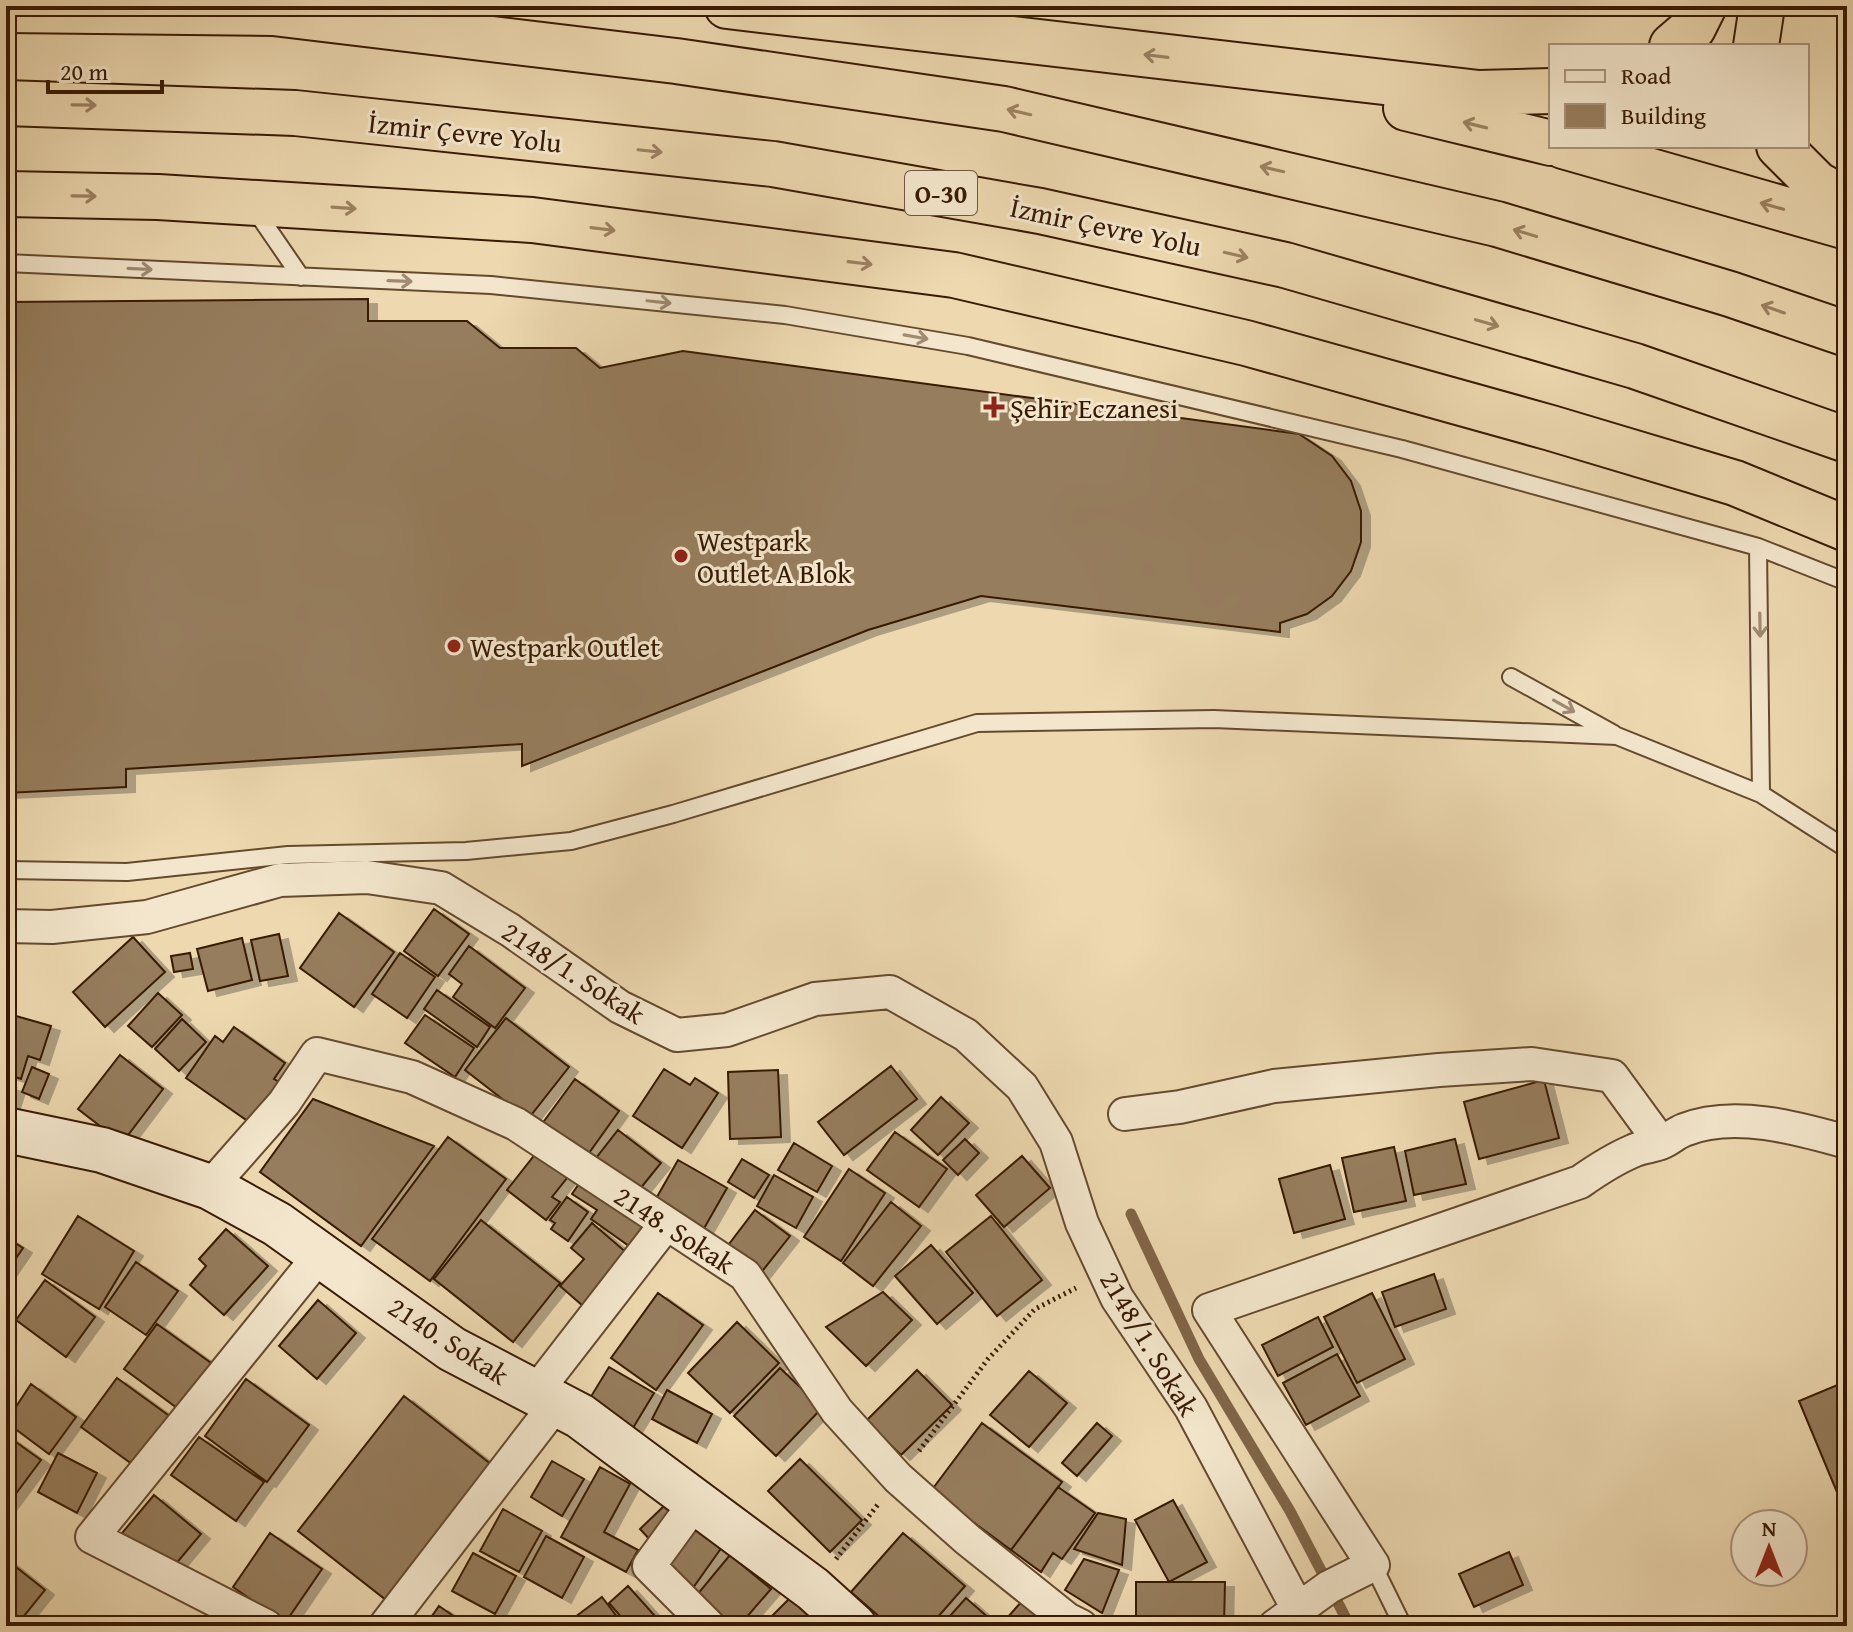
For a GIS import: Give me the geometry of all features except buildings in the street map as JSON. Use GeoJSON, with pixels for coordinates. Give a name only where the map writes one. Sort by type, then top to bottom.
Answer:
{"type":"FeatureCollection","features":[{"type":"Feature","properties":{"kind":"highway"},"geometry":{"type":"LineString","coordinates":[[727,6],[1479,93],[1549,91]]}},
{"type":"Feature","properties":{"kind":"highway"},"geometry":{"type":"LineString","coordinates":[[1674,44],[1693,28],[1704,6]]}},
{"type":"Feature","properties":{"kind":"highway"},"geometry":{"type":"LineString","coordinates":[[1756,44],[1762,6]]}},
{"type":"Feature","properties":{"kind":"highway"},"geometry":{"type":"LineString","coordinates":[[6,10],[273,13],[676,61],[1004,109],[1497,224],[1730,294],[1847,334]]}},
{"type":"Feature","properties":{"kind":"highway"},"geometry":{"type":"LineString","coordinates":[[1233,66],[1549,143]]}},
{"type":"Feature","properties":{"kind":"highway","name":"İzmir Çevre Yolu"},"geometry":{"type":"LineString","coordinates":[[6,103],[311,115],[773,164],[1040,211],[1285,265],[1635,366],[1847,440]]}},
{"type":"Feature","properties":{"kind":"highway"},"geometry":{"type":"LineString","coordinates":[[1570,148],[1847,227]]}},
{"type":"Feature","properties":{"kind":"highway"},"geometry":{"type":"LineString","coordinates":[[1781,148],[1817,184],[1847,201]]}},
{"type":"Feature","properties":{"kind":"highway"},"geometry":{"type":"LineString","coordinates":[[6,194],[250,202],[532,220],[954,275],[1246,343],[1551,428],[1735,483],[1847,529]]}},
{"type":"Feature","properties":{"kind":"street","name":"2148/1. Sokak"},"geometry":{"type":"LineString","coordinates":[[6,926],[52,927],[147,917],[280,880],[367,877],[441,888],[510,930],[620,1007],[677,1035],[727,1030],[815,999],[890,992],[966,1035],[1022,1087],[1056,1142],[1082,1223],[1117,1298],[1191,1408],[1294,1620]]}},
{"type":"Feature","properties":{"kind":"street","name":"2148. Sokak"},"geometry":{"type":"LineString","coordinates":[[210,1187],[284,1103],[317,1054],[412,1077],[516,1124],[745,1275],[837,1411],[898,1478],[968,1540],[1067,1619],[1081,1626]]}},
{"type":"Feature","properties":{"kind":"street"},"geometry":{"type":"LineString","coordinates":[[1125,1114],[1180,1107],[1274,1086],[1532,1064],[1612,1076],[1661,1143]]}},
{"type":"Feature","properties":{"kind":"street"},"geometry":{"type":"LineString","coordinates":[[1294,1620],[1329,1587],[1373,1565],[1209,1310],[1580,1182],[1636,1149],[1661,1143],[1685,1129],[1722,1122],[1797,1128],[1847,1142]]}},
{"type":"Feature","properties":{"kind":"street","name":"2140. Sokak"},"geometry":{"type":"LineString","coordinates":[[6,1130],[102,1150],[210,1187],[277,1224],[452,1349],[580,1416],[697,1500],[813,1589],[854,1626]]}},
{"type":"Feature","properties":{"kind":"street"},"geometry":{"type":"LineString","coordinates":[[385,1626],[666,1224]]}},
{"type":"Feature","properties":{"kind":"street"},"geometry":{"type":"LineString","coordinates":[[266,1626],[92,1537],[320,1255]]}},
{"type":"Feature","properties":{"kind":"street"},"geometry":{"type":"LineString","coordinates":[[696,1622],[649,1566],[697,1500]]}},
{"type":"Feature","properties":{"kind":"lane"},"geometry":{"type":"LineString","coordinates":[[250,202],[301,277]]}},
{"type":"Feature","properties":{"kind":"lane"},"geometry":{"type":"LineString","coordinates":[[6,263],[491,285],[785,315],[968,346],[1402,449],[1758,547],[1847,582]]}},
{"type":"Feature","properties":{"kind":"lane"},"geometry":{"type":"LineString","coordinates":[[1758,547],[1761,794]]}},
{"type":"Feature","properties":{"kind":"lane"},"geometry":{"type":"LineString","coordinates":[[1511,677],[1617,736],[1761,794],[1847,849]]}},
{"type":"Feature","properties":{"kind":"lane"},"geometry":{"type":"LineString","coordinates":[[6,870],[127,872],[288,855],[466,851],[571,841],[673,814],[977,723],[1214,719],[1617,736]]}},
{"type":"Feature","properties":{"kind":"lane"},"geometry":{"type":"LineString","coordinates":[[1373,1565],[1403,1626]]}},
{"type":"Feature","properties":{"kind":"path"},"geometry":{"type":"LineString","coordinates":[[813,1589],[988,1359],[1035,1309],[1106,1273]]}},
{"type":"Feature","properties":{"kind":"waterway"},"geometry":{"type":"LineString","coordinates":[[1131,1214],[1199,1359],[1290,1511],[1350,1626]]}},
{"type":"Feature","properties":{"kind":"place","name":"Şehir Eczanesi"},"geometry":{"type":"Point","coordinates":[994,407]}},
{"type":"Feature","properties":{"kind":"place","name":"Westpark Outlet A Blok"},"geometry":{"type":"Point","coordinates":[681,556]}},
{"type":"Feature","properties":{"kind":"place","name":"Westpark Outlet"},"geometry":{"type":"Point","coordinates":[454,646]}}]}
